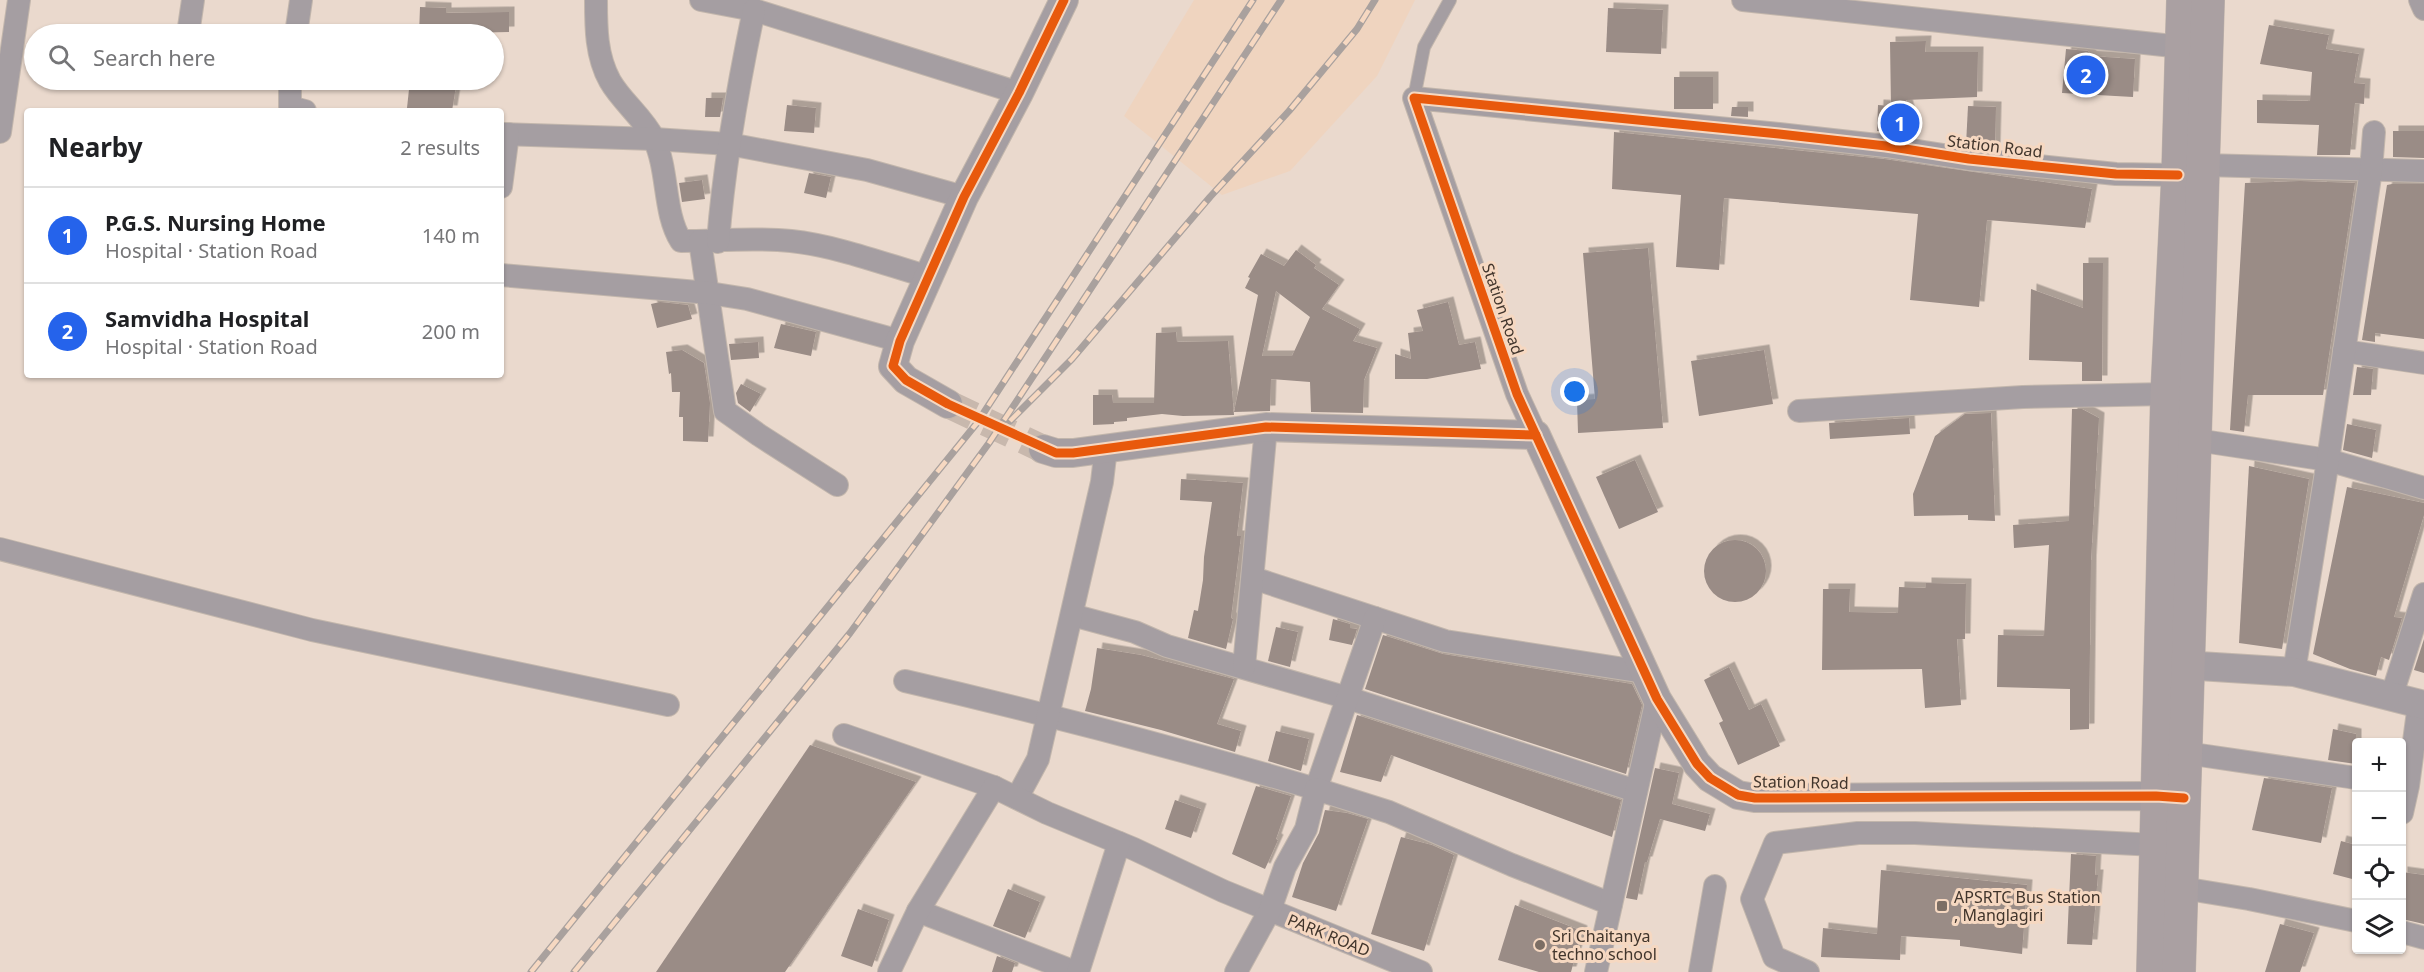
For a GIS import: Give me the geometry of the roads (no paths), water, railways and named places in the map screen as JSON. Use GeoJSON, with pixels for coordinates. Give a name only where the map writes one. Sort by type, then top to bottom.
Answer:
{"type":"FeatureCollection","features":[{"type":"Feature","properties":{"kind":"main road"},"geometry":{"type":"LineString","coordinates":[[2179,972],[2182,888],[2170,797],[2175,664],[2196,440],[2191,170],[2182,47],[2183,0]]}},
{"type":"Feature","properties":{"kind":"main road"},"geometry":{"type":"LineString","coordinates":[[2153,972],[2156,845],[2186,753],[2175,664],[2167,394],[2208,0]]}},
{"type":"Feature","properties":{"kind":"street"},"geometry":{"type":"LineString","coordinates":[[0,132],[19,0]]}},
{"type":"Feature","properties":{"kind":"street"},"geometry":{"type":"LineString","coordinates":[[189,24],[193,0]]}},
{"type":"Feature","properties":{"kind":"street"},"geometry":{"type":"LineString","coordinates":[[298,24],[302,0]]}},
{"type":"Feature","properties":{"kind":"street"},"geometry":{"type":"LineString","coordinates":[[596,0],[596,32],[600,59],[610,81],[654,139],[662,161],[674,230],[681,241],[746,238],[792,241],[840,251],[928,277]]}},
{"type":"Feature","properties":{"kind":"street"},"geometry":{"type":"LineString","coordinates":[[701,0],[754,10],[1019,93]]}},
{"type":"Feature","properties":{"kind":"street"},"geometry":{"type":"LineString","coordinates":[[948,404],[906,380],[893,366],[900,341],[964,197],[1019,93],[1064,0]]}},
{"type":"Feature","properties":{"kind":"street"},"geometry":{"type":"LineString","coordinates":[[1743,0],[2182,47]]}},
{"type":"Feature","properties":{"kind":"street"},"geometry":{"type":"LineString","coordinates":[[2420,0],[2424,9]]}},
{"type":"Feature","properties":{"kind":"street"},"geometry":{"type":"LineString","coordinates":[[754,10],[740,76],[722,191],[709,241],[709,293],[726,411],[837,485]]}},
{"type":"Feature","properties":{"kind":"street"},"geometry":{"type":"LineString","coordinates":[[290,90],[290,107],[294,108]]}},
{"type":"Feature","properties":{"kind":"street","name":"Station Road"},"geometry":{"type":"LineString","coordinates":[[2170,797],[1755,798],[1738,795],[1710,778],[1697,764],[1657,699],[1516,394],[1414,98],[1779,134],[1886,146],[1969,159],[2093,172],[2424,171]]}},
{"type":"Feature","properties":{"kind":"street"},"geometry":{"type":"LineString","coordinates":[[2294,672],[2371,170],[2374,132]]}},
{"type":"Feature","properties":{"kind":"street"},"geometry":{"type":"LineString","coordinates":[[505,134],[729,144],[867,170],[964,197]]}},
{"type":"Feature","properties":{"kind":"street"},"geometry":{"type":"LineString","coordinates":[[504,274],[709,293],[747,299],[900,341]]}},
{"type":"Feature","properties":{"kind":"street"},"geometry":{"type":"LineString","coordinates":[[2344,351],[2424,363]]}},
{"type":"Feature","properties":{"kind":"street"},"geometry":{"type":"LineString","coordinates":[[1799,411],[2023,397],[2167,394]]}},
{"type":"Feature","properties":{"kind":"street"},"geometry":{"type":"LineString","coordinates":[[1244,667],[1266,427]]}},
{"type":"Feature","properties":{"kind":"street"},"geometry":{"type":"LineString","coordinates":[[1043,449],[1056,453],[1266,427],[1536,435]]}},
{"type":"Feature","properties":{"kind":"street"},"geometry":{"type":"LineString","coordinates":[[2196,440],[2328,460],[2424,488]]}},
{"type":"Feature","properties":{"kind":"street"},"geometry":{"type":"LineString","coordinates":[[1017,798],[1038,759],[1102,482],[1106,448]]}},
{"type":"Feature","properties":{"kind":"street"},"geometry":{"type":"LineString","coordinates":[[0,549],[312,630],[668,705]]}},
{"type":"Feature","properties":{"kind":"street"},"geometry":{"type":"LineString","coordinates":[[1253,578],[1445,641],[1644,672]]}},
{"type":"Feature","properties":{"kind":"street"},"geometry":{"type":"LineString","coordinates":[[2391,698],[2424,594]]}},
{"type":"Feature","properties":{"kind":"street"},"geometry":{"type":"LineString","coordinates":[[1072,615],[1136,632],[1167,646],[1348,698],[1636,791]]}},
{"type":"Feature","properties":{"kind":"street"},"geometry":{"type":"LineString","coordinates":[[1236,972],[1270,910],[1285,867],[1306,829],[1316,789],[1375,618]]}},
{"type":"Feature","properties":{"kind":"street"},"geometry":{"type":"LineString","coordinates":[[2175,664],[2294,672],[2422,705],[2411,786],[2406,801]]}},
{"type":"Feature","properties":{"kind":"street"},"geometry":{"type":"LineString","coordinates":[[905,681],[1048,714],[1183,749],[1316,789],[1389,813],[1611,904]]}},
{"type":"Feature","properties":{"kind":"street"},"geometry":{"type":"LineString","coordinates":[[1596,972],[1657,699]]}},
{"type":"Feature","properties":{"kind":"street","name":"PARK ROAD"},"geometry":{"type":"LineString","coordinates":[[844,735],[994,787],[1047,813],[1270,910],[1371,963],[1421,972]]}},
{"type":"Feature","properties":{"kind":"street"},"geometry":{"type":"LineString","coordinates":[[2186,753],[2352,777]]}},
{"type":"Feature","properties":{"kind":"street"},"geometry":{"type":"LineString","coordinates":[[889,972],[918,911],[994,787]]}},
{"type":"Feature","properties":{"kind":"street"},"geometry":{"type":"LineString","coordinates":[[1808,972],[1774,957],[1752,899],[1775,843],[1858,833],[1915,833],[2156,845]]}},
{"type":"Feature","properties":{"kind":"street"},"geometry":{"type":"LineString","coordinates":[[918,911],[1077,972],[1119,843]]}},
{"type":"Feature","properties":{"kind":"street"},"geometry":{"type":"LineString","coordinates":[[1700,972],[1715,886]]}},
{"type":"Feature","properties":{"kind":"street"},"geometry":{"type":"LineString","coordinates":[[2182,888],[2352,920]]}},
{"type":"Feature","properties":{"kind":"street"},"geometry":{"type":"LineString","coordinates":[[2406,933],[2424,938]]}},
{"type":"Feature","properties":{"kind":"lane"},"geometry":{"type":"LineString","coordinates":[[1414,98],[1424,47],[1450,0]]}},
{"type":"Feature","properties":{"kind":"tunnel"},"geometry":{"type":"LineString","coordinates":[[948,404],[1043,449]]}},
{"type":"Feature","properties":{"kind":"railway"},"geometry":{"type":"LineString","coordinates":[[531,972],[977,423],[1253,0]]}},
{"type":"Feature","properties":{"kind":"railway"},"geometry":{"type":"LineString","coordinates":[[574,972],[850,633],[989,443],[1281,0]]}},
{"type":"Feature","properties":{"kind":"railway"},"geometry":{"type":"LineString","coordinates":[[1010,421],[1072,359],[1210,197],[1289,111],[1357,29],[1375,0]]}},
{"type":"Feature","properties":{"kind":"place","name":"Samvidha Hospital"},"geometry":{"type":"Point","coordinates":[2086,75]}},
{"type":"Feature","properties":{"kind":"place","name":"P.G.S. Nursing Home"},"geometry":{"type":"Point","coordinates":[1900,123]}},
{"type":"Feature","properties":{"kind":"place","name":"APSRTC Bus Station , Manglagiri"},"geometry":{"type":"Point","coordinates":[1942,906]}},
{"type":"Feature","properties":{"kind":"place","name":"Sri Chaitanya techno school"},"geometry":{"type":"Point","coordinates":[1540,945]}}]}
